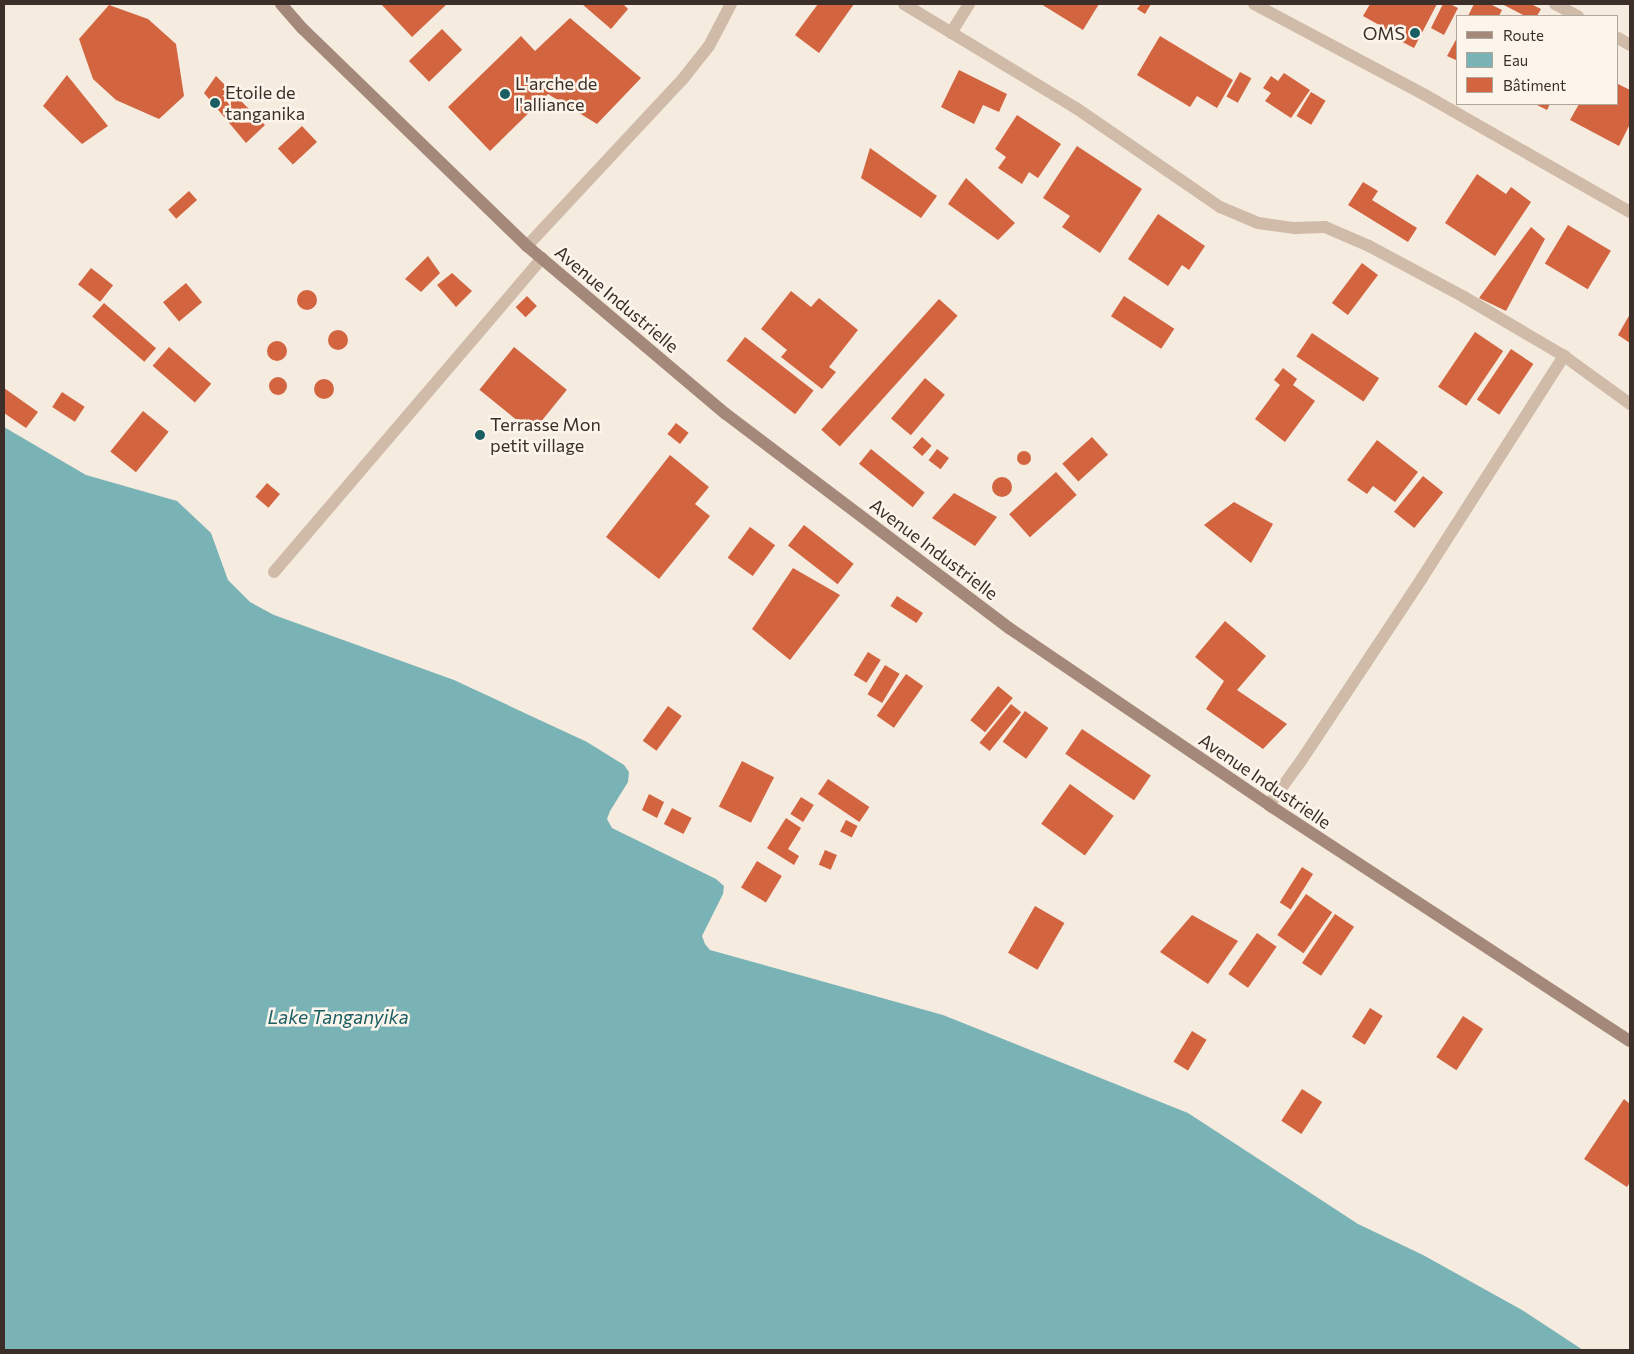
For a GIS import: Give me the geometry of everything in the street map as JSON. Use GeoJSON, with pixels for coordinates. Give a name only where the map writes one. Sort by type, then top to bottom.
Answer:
{"type":"FeatureCollection","features":[{"type":"Feature","properties":{"kind":"street","name":"Avenue Industrielle"},"geometry":{"type":"LineString","coordinates":[[281,4],[303,28],[527,246],[726,414],[1002,622],[1269,805],[1630,1042]]}},
{"type":"Feature","properties":{"kind":"street"},"geometry":{"type":"LineString","coordinates":[[527,246],[682,80],[709,46],[731,4]]}},
{"type":"Feature","properties":{"kind":"street"},"geometry":{"type":"LineString","coordinates":[[904,4],[1076,108],[1220,207],[1258,223],[1295,228],[1325,228],[1369,246],[1464,297],[1564,356],[1630,404]]}},
{"type":"Feature","properties":{"kind":"street"},"geometry":{"type":"LineString","coordinates":[[951,33],[969,4]]}},
{"type":"Feature","properties":{"kind":"street"},"geometry":{"type":"LineString","coordinates":[[1254,4],[1426,95],[1630,212]]}},
{"type":"Feature","properties":{"kind":"street"},"geometry":{"type":"LineString","coordinates":[[1555,4],[1576,15]]}},
{"type":"Feature","properties":{"kind":"street"},"geometry":{"type":"LineString","coordinates":[[274,572],[542,258]]}},
{"type":"Feature","properties":{"kind":"street"},"geometry":{"type":"LineString","coordinates":[[1269,805],[1301,761],[1416,587],[1564,356]]}},
{"type":"Feature","properties":{"kind":"water","name":"Lake Tanganyika"},"geometry":{"type":"Polygon","coordinates":[[[4,427],[86,475],[177,501],[211,533],[228,580],[250,602],[274,615],[454,680],[587,742],[624,765],[629,772],[628,782],[607,819],[612,828],[716,879],[724,886],[723,894],[702,936],[710,950],[943,1015],[1188,1113],[1358,1224],[1423,1255],[1522,1310],[1583,1350],[4,1350],[4,427]]]}},
{"type":"Feature","properties":{"kind":"building"},"geometry":{"type":"Polygon","coordinates":[[[381,4],[447,4],[412,37],[381,4]]]}},
{"type":"Feature","properties":{"kind":"building"},"geometry":{"type":"Polygon","coordinates":[[[582,4],[623,4],[628,9],[611,29],[582,4]]]}},
{"type":"Feature","properties":{"kind":"building"},"geometry":{"type":"Polygon","coordinates":[[[818,4],[854,4],[819,53],[795,35],[818,4]]]}},
{"type":"Feature","properties":{"kind":"building"},"geometry":{"type":"Polygon","coordinates":[[[1041,4],[1099,4],[1083,30],[1041,4]]]}},
{"type":"Feature","properties":{"kind":"building"},"geometry":{"type":"Polygon","coordinates":[[[1141,4],[1151,4],[1145,14],[1137,9],[1141,4]]]}},
{"type":"Feature","properties":{"kind":"building"},"geometry":{"type":"Polygon","coordinates":[[[1370,4],[1437,4],[1414,48],[1379,30],[1381,26],[1363,16],[1370,4]]]}},
{"type":"Feature","properties":{"kind":"building"},"geometry":{"type":"Polygon","coordinates":[[[1443,4],[1450,4],[1458,8],[1444,35],[1431,28],[1443,4]]]}},
{"type":"Feature","properties":{"kind":"building"},"geometry":{"type":"Polygon","coordinates":[[[1474,4],[1490,4],[1502,10],[1500,15],[1468,15],[1474,4]]]}},
{"type":"Feature","properties":{"kind":"building"},"geometry":{"type":"Polygon","coordinates":[[[1502,4],[1531,4],[1541,9],[1538,15],[1523,15],[1502,4]]]}},
{"type":"Feature","properties":{"kind":"building"},"geometry":{"type":"Polygon","coordinates":[[[109,5],[148,19],[176,44],[184,96],[159,119],[116,100],[93,79],[79,39],[109,5]]]}},
{"type":"Feature","properties":{"kind":"building"},"geometry":{"type":"Polygon","coordinates":[[[570,18],[641,78],[597,124],[548,94],[490,151],[448,107],[521,36],[535,51],[570,18]]]}},
{"type":"Feature","properties":{"kind":"building"},"geometry":{"type":"Polygon","coordinates":[[[442,29],[462,50],[429,82],[409,61],[442,29]]]}},
{"type":"Feature","properties":{"kind":"building"},"geometry":{"type":"Polygon","coordinates":[[[1160,36],[1233,80],[1217,108],[1197,96],[1190,107],[1137,75],[1160,36]]]}},
{"type":"Feature","properties":{"kind":"building"},"geometry":{"type":"Polygon","coordinates":[[[1456,40],[1456,60],[1447,56],[1456,40]]]}},
{"type":"Feature","properties":{"kind":"building"},"geometry":{"type":"Polygon","coordinates":[[[959,70],[1007,94],[999,112],[983,105],[974,124],[941,107],[959,70]]]}},
{"type":"Feature","properties":{"kind":"building"},"geometry":{"type":"Polygon","coordinates":[[[1240,72],[1251,78],[1238,103],[1226,96],[1240,72]]]}},
{"type":"Feature","properties":{"kind":"building"},"geometry":{"type":"Polygon","coordinates":[[[1284,73],[1310,90],[1291,118],[1265,101],[1271,93],[1263,88],[1271,76],[1278,81],[1284,73]]]}},
{"type":"Feature","properties":{"kind":"building"},"geometry":{"type":"Polygon","coordinates":[[[67,75],[108,126],[82,144],[43,106],[67,75]]]}},
{"type":"Feature","properties":{"kind":"building"},"geometry":{"type":"Polygon","coordinates":[[[216,76],[265,125],[246,143],[204,93],[216,76]]]}},
{"type":"Feature","properties":{"kind":"building"},"geometry":{"type":"Polygon","coordinates":[[[1619,84],[1630,90],[1630,124],[1619,146],[1570,120],[1578,105],[1619,105],[1619,84]]]}},
{"type":"Feature","properties":{"kind":"building"},"geometry":{"type":"Polygon","coordinates":[[[1311,92],[1326,101],[1311,125],[1297,116],[1311,92]]]}},
{"type":"Feature","properties":{"kind":"building"},"geometry":{"type":"Polygon","coordinates":[[[1537,105],[1550,105],[1547,110],[1537,105]]]}},
{"type":"Feature","properties":{"kind":"building"},"geometry":{"type":"Polygon","coordinates":[[[1017,115],[1061,144],[1038,178],[1029,172],[1022,184],[998,168],[1006,157],[995,149],[1017,115]]]}},
{"type":"Feature","properties":{"kind":"building"},"geometry":{"type":"Polygon","coordinates":[[[302,126],[317,142],[293,165],[278,149],[302,126]]]}},
{"type":"Feature","properties":{"kind":"building"},"geometry":{"type":"Polygon","coordinates":[[[1077,146],[1142,189],[1100,253],[1062,227],[1070,216],[1043,198],[1077,146]]]}},
{"type":"Feature","properties":{"kind":"building"},"geometry":{"type":"Polygon","coordinates":[[[870,148],[937,196],[921,218],[861,178],[870,148]]]}},
{"type":"Feature","properties":{"kind":"building"},"geometry":{"type":"Polygon","coordinates":[[[1477,174],[1506,194],[1511,187],[1531,202],[1495,256],[1445,223],[1477,174]]]}},
{"type":"Feature","properties":{"kind":"building"},"geometry":{"type":"Polygon","coordinates":[[[966,178],[1015,223],[998,240],[948,204],[966,178]]]}},
{"type":"Feature","properties":{"kind":"building"},"geometry":{"type":"Polygon","coordinates":[[[1363,182],[1378,191],[1372,200],[1417,228],[1408,242],[1348,205],[1363,182]]]}},
{"type":"Feature","properties":{"kind":"building"},"geometry":{"type":"Polygon","coordinates":[[[189,191],[197,200],[176,219],[168,210],[189,191]]]}},
{"type":"Feature","properties":{"kind":"building"},"geometry":{"type":"Polygon","coordinates":[[[1158,214],[1205,246],[1189,270],[1182,265],[1168,286],[1128,259],[1158,214]]]}},
{"type":"Feature","properties":{"kind":"building"},"geometry":{"type":"Polygon","coordinates":[[[1568,225],[1611,251],[1588,289],[1545,264],[1568,225]]]}},
{"type":"Feature","properties":{"kind":"building"},"geometry":{"type":"Polygon","coordinates":[[[1531,227],[1545,239],[1506,311],[1479,298],[1531,227]]]}},
{"type":"Feature","properties":{"kind":"building"},"geometry":{"type":"Polygon","coordinates":[[[428,256],[440,273],[421,292],[405,279],[428,256]]]}},
{"type":"Feature","properties":{"kind":"building"},"geometry":{"type":"Polygon","coordinates":[[[1362,263],[1378,275],[1348,315],[1332,303],[1362,263]]]}},
{"type":"Feature","properties":{"kind":"building"},"geometry":{"type":"Polygon","coordinates":[[[91,268],[113,285],[100,302],[78,285],[91,268]]]}},
{"type":"Feature","properties":{"kind":"building"},"geometry":{"type":"Polygon","coordinates":[[[452,273],[472,291],[456,307],[437,285],[452,273]]]}},
{"type":"Feature","properties":{"kind":"building"},"geometry":{"type":"Polygon","coordinates":[[[186,283],[202,302],[179,321],[163,302],[186,283]]]}},
{"type":"Feature","properties":{"kind":"building"},"geometry":{"type":"Polygon","coordinates":[[[307,290],[314,293],[317,300],[314,307],[307,310],[300,307],[297,300],[300,293],[307,290]]]}},
{"type":"Feature","properties":{"kind":"building"},"geometry":{"type":"Polygon","coordinates":[[[791,291],[811,307],[819,298],[858,330],[829,367],[836,372],[822,389],[781,357],[787,350],[761,329],[791,291]]]}},
{"type":"Feature","properties":{"kind":"building"},"geometry":{"type":"Polygon","coordinates":[[[527,296],[537,306],[526,317],[516,307],[527,296]]]}},
{"type":"Feature","properties":{"kind":"building"},"geometry":{"type":"Polygon","coordinates":[[[1124,296],[1174,329],[1161,349],[1111,316],[1124,296]]]}},
{"type":"Feature","properties":{"kind":"building"},"geometry":{"type":"Polygon","coordinates":[[[939,299],[958,316],[840,447],[821,430],[939,299]]]}},
{"type":"Feature","properties":{"kind":"building"},"geometry":{"type":"Polygon","coordinates":[[[104,303],[156,348],[144,362],[92,317],[104,303]]]}},
{"type":"Feature","properties":{"kind":"building"},"geometry":{"type":"Polygon","coordinates":[[[1630,314],[1630,343],[1618,335],[1630,314]]]}},
{"type":"Feature","properties":{"kind":"building"},"geometry":{"type":"Polygon","coordinates":[[[338,330],[345,333],[348,340],[345,347],[338,350],[331,347],[328,340],[331,333],[338,330]]]}},
{"type":"Feature","properties":{"kind":"building"},"geometry":{"type":"Polygon","coordinates":[[[1475,332],[1503,351],[1466,406],[1438,387],[1475,332]]]}},
{"type":"Feature","properties":{"kind":"building"},"geometry":{"type":"Polygon","coordinates":[[[1312,333],[1379,378],[1363,402],[1296,356],[1312,333]]]}},
{"type":"Feature","properties":{"kind":"building"},"geometry":{"type":"Polygon","coordinates":[[[745,337],[814,391],[795,414],[727,361],[745,337]]]}},
{"type":"Feature","properties":{"kind":"building"},"geometry":{"type":"Polygon","coordinates":[[[277,341],[284,344],[287,351],[284,358],[277,361],[270,358],[267,351],[270,344],[277,341]]]}},
{"type":"Feature","properties":{"kind":"building"},"geometry":{"type":"Polygon","coordinates":[[[169,347],[211,384],[195,403],[153,366],[169,347]]]}},
{"type":"Feature","properties":{"kind":"building"},"geometry":{"type":"Polygon","coordinates":[[[514,347],[567,390],[532,433],[479,390],[514,347]]]}},
{"type":"Feature","properties":{"kind":"building"},"geometry":{"type":"Polygon","coordinates":[[[1511,349],[1533,364],[1499,415],[1477,400],[1511,349]]]}},
{"type":"Feature","properties":{"kind":"building"},"geometry":{"type":"Polygon","coordinates":[[[1283,368],[1297,379],[1293,385],[1315,401],[1285,442],[1255,419],[1280,385],[1274,380],[1283,368]]]}},
{"type":"Feature","properties":{"kind":"building"},"geometry":{"type":"Polygon","coordinates":[[[274,377],[282,377],[287,382],[285,393],[274,395],[269,390],[269,382],[274,377]]]}},
{"type":"Feature","properties":{"kind":"building"},"geometry":{"type":"Polygon","coordinates":[[[925,378],[945,395],[911,435],[891,419],[925,378]]]}},
{"type":"Feature","properties":{"kind":"building"},"geometry":{"type":"Polygon","coordinates":[[[324,379],[331,382],[334,389],[331,396],[324,399],[317,396],[314,389],[317,382],[324,379]]]}},
{"type":"Feature","properties":{"kind":"building"},"geometry":{"type":"Polygon","coordinates":[[[4,388],[38,412],[26,428],[4,413],[4,388]]]}},
{"type":"Feature","properties":{"kind":"building"},"geometry":{"type":"Polygon","coordinates":[[[62,392],[85,407],[75,422],[52,407],[62,392]]]}},
{"type":"Feature","properties":{"kind":"building"},"geometry":{"type":"Polygon","coordinates":[[[143,411],[169,432],[136,472],[110,451],[143,411]]]}},
{"type":"Feature","properties":{"kind":"building"},"geometry":{"type":"Polygon","coordinates":[[[676,423],[689,433],[680,444],[667,434],[676,423]]]}},
{"type":"Feature","properties":{"kind":"building"},"geometry":{"type":"Polygon","coordinates":[[[922,437],[932,446],[922,456],[913,447],[922,437]]]}},
{"type":"Feature","properties":{"kind":"building"},"geometry":{"type":"Polygon","coordinates":[[[1092,437],[1108,455],[1078,482],[1062,464],[1092,437]]]}},
{"type":"Feature","properties":{"kind":"building"},"geometry":{"type":"Polygon","coordinates":[[[1377,440],[1418,472],[1395,502],[1373,486],[1367,494],[1347,480],[1377,440]]]}},
{"type":"Feature","properties":{"kind":"building"},"geometry":{"type":"Polygon","coordinates":[[[871,449],[925,492],[913,507],[859,464],[871,449]]]}},
{"type":"Feature","properties":{"kind":"building"},"geometry":{"type":"Polygon","coordinates":[[[937,449],[949,458],[941,469],[929,460],[937,449]]]}},
{"type":"Feature","properties":{"kind":"building"},"geometry":{"type":"Polygon","coordinates":[[[1024,451],[1029,453],[1031,458],[1029,463],[1024,465],[1019,463],[1017,458],[1019,453],[1024,451]]]}},
{"type":"Feature","properties":{"kind":"building"},"geometry":{"type":"Polygon","coordinates":[[[670,455],[709,487],[695,504],[710,516],[659,579],[606,537],[670,455]]]}},
{"type":"Feature","properties":{"kind":"building"},"geometry":{"type":"Polygon","coordinates":[[[1056,472],[1077,495],[1030,537],[1009,514],[1056,472]]]}},
{"type":"Feature","properties":{"kind":"building"},"geometry":{"type":"Polygon","coordinates":[[[1423,476],[1443,492],[1414,528],[1394,512],[1423,476]]]}},
{"type":"Feature","properties":{"kind":"building"},"geometry":{"type":"Polygon","coordinates":[[[1002,477],[1009,480],[1012,487],[1009,494],[1002,497],[995,494],[992,487],[995,480],[1002,477]]]}},
{"type":"Feature","properties":{"kind":"building"},"geometry":{"type":"Polygon","coordinates":[[[267,483],[280,494],[268,508],[255,497],[267,483]]]}},
{"type":"Feature","properties":{"kind":"building"},"geometry":{"type":"Polygon","coordinates":[[[954,493],[997,517],[975,546],[932,518],[954,493]]]}},
{"type":"Feature","properties":{"kind":"building"},"geometry":{"type":"Polygon","coordinates":[[[1234,502],[1273,524],[1251,563],[1204,525],[1234,502]]]}},
{"type":"Feature","properties":{"kind":"building"},"geometry":{"type":"Polygon","coordinates":[[[804,525],[854,564],[838,584],[788,545],[804,525]]]}},
{"type":"Feature","properties":{"kind":"building"},"geometry":{"type":"Polygon","coordinates":[[[750,527],[775,545],[753,576],[728,558],[750,527]]]}},
{"type":"Feature","properties":{"kind":"building"},"geometry":{"type":"Polygon","coordinates":[[[793,568],[840,595],[790,660],[752,629],[793,568]]]}},
{"type":"Feature","properties":{"kind":"building"},"geometry":{"type":"Polygon","coordinates":[[[897,596],[923,613],[916,623],[890,606],[897,596]]]}},
{"type":"Feature","properties":{"kind":"building"},"geometry":{"type":"Polygon","coordinates":[[[1225,621],[1266,656],[1237,690],[1287,724],[1263,749],[1206,709],[1224,681],[1195,657],[1225,621]]]}},
{"type":"Feature","properties":{"kind":"building"},"geometry":{"type":"Polygon","coordinates":[[[868,652],[881,660],[866,683],[854,675],[868,652]]]}},
{"type":"Feature","properties":{"kind":"building"},"geometry":{"type":"Polygon","coordinates":[[[885,665],[900,674],[882,703],[867,694],[885,665]]]}},
{"type":"Feature","properties":{"kind":"building"},"geometry":{"type":"Polygon","coordinates":[[[906,674],[923,686],[894,728],[877,716],[906,674]]]}},
{"type":"Feature","properties":{"kind":"building"},"geometry":{"type":"Polygon","coordinates":[[[998,686],[1013,698],[985,732],[970,720],[998,686]]]}},
{"type":"Feature","properties":{"kind":"building"},"geometry":{"type":"Polygon","coordinates":[[[1011,704],[1021,712],[990,751],[980,743],[1011,704]]]}},
{"type":"Feature","properties":{"kind":"building"},"geometry":{"type":"Polygon","coordinates":[[[668,706],[682,716],[656,751],[643,741],[668,706]]]}},
{"type":"Feature","properties":{"kind":"building"},"geometry":{"type":"Polygon","coordinates":[[[1025,711],[1048,728],[1026,759],[1003,742],[1025,711]]]}},
{"type":"Feature","properties":{"kind":"building"},"geometry":{"type":"Polygon","coordinates":[[[1082,729],[1151,775],[1134,800],[1065,754],[1082,729]]]}},
{"type":"Feature","properties":{"kind":"building"},"geometry":{"type":"Polygon","coordinates":[[[742,761],[774,777],[751,823],[719,806],[742,761]]]}},
{"type":"Feature","properties":{"kind":"building"},"geometry":{"type":"Polygon","coordinates":[[[828,779],[869,807],[859,822],[818,794],[828,779]]]}},
{"type":"Feature","properties":{"kind":"building"},"geometry":{"type":"Polygon","coordinates":[[[1070,784],[1114,816],[1085,855],[1041,824],[1070,784]]]}},
{"type":"Feature","properties":{"kind":"building"},"geometry":{"type":"Polygon","coordinates":[[[649,794],[664,802],[657,818],[642,810],[649,794]]]}},
{"type":"Feature","properties":{"kind":"building"},"geometry":{"type":"Polygon","coordinates":[[[801,797],[814,805],[803,822],[790,814],[801,797]]]}},
{"type":"Feature","properties":{"kind":"building"},"geometry":{"type":"Polygon","coordinates":[[[672,808],[692,818],[683,834],[664,824],[672,808]]]}},
{"type":"Feature","properties":{"kind":"building"},"geometry":{"type":"Polygon","coordinates":[[[786,818],[801,828],[788,849],[799,856],[794,865],[767,848],[786,818]]]}},
{"type":"Feature","properties":{"kind":"building"},"geometry":{"type":"Polygon","coordinates":[[[846,820],[858,826],[852,837],[840,832],[846,820]]]}},
{"type":"Feature","properties":{"kind":"building"},"geometry":{"type":"Polygon","coordinates":[[[825,850],[837,855],[831,870],[819,865],[825,850]]]}},
{"type":"Feature","properties":{"kind":"building"},"geometry":{"type":"Polygon","coordinates":[[[757,861],[782,876],[766,903],[741,888],[757,861]]]}},
{"type":"Feature","properties":{"kind":"building"},"geometry":{"type":"Polygon","coordinates":[[[1302,867],[1313,874],[1291,910],[1280,903],[1302,867]]]}},
{"type":"Feature","properties":{"kind":"building"},"geometry":{"type":"Polygon","coordinates":[[[1306,894],[1332,912],[1304,953],[1277,935],[1306,894]]]}},
{"type":"Feature","properties":{"kind":"building"},"geometry":{"type":"Polygon","coordinates":[[[1035,906],[1064,923],[1037,970],[1008,953],[1035,906]]]}},
{"type":"Feature","properties":{"kind":"building"},"geometry":{"type":"Polygon","coordinates":[[[1335,914],[1354,927],[1321,976],[1302,963],[1335,914]]]}},
{"type":"Feature","properties":{"kind":"building"},"geometry":{"type":"Polygon","coordinates":[[[1192,915],[1238,941],[1208,984],[1160,952],[1192,915]]]}},
{"type":"Feature","properties":{"kind":"building"},"geometry":{"type":"Polygon","coordinates":[[[1257,933],[1277,947],[1248,988],[1228,974],[1257,933]]]}},
{"type":"Feature","properties":{"kind":"building"},"geometry":{"type":"Polygon","coordinates":[[[1370,1008],[1383,1016],[1365,1045],[1352,1037],[1370,1008]]]}},
{"type":"Feature","properties":{"kind":"building"},"geometry":{"type":"Polygon","coordinates":[[[1463,1016],[1483,1029],[1456,1070],[1436,1057],[1463,1016]]]}},
{"type":"Feature","properties":{"kind":"building"},"geometry":{"type":"Polygon","coordinates":[[[1192,1031],[1207,1040],[1188,1071],[1173,1062],[1192,1031]]]}},
{"type":"Feature","properties":{"kind":"building"},"geometry":{"type":"Polygon","coordinates":[[[1302,1089],[1322,1102],[1301,1134],[1281,1121],[1302,1089]]]}},
{"type":"Feature","properties":{"kind":"building"},"geometry":{"type":"Polygon","coordinates":[[[1624,1099],[1630,1104],[1630,1182],[1627,1187],[1584,1159],[1624,1099]]]}},
{"type":"Feature","properties":{"kind":"place","name":"OMS"},"geometry":{"type":"Point","coordinates":[1415,33]}},
{"type":"Feature","properties":{"kind":"place","name":"L'arche de l'alliance"},"geometry":{"type":"Point","coordinates":[505,94]}},
{"type":"Feature","properties":{"kind":"place","name":"Etoile de tanganika"},"geometry":{"type":"Point","coordinates":[215,103]}},
{"type":"Feature","properties":{"kind":"place","name":"Terrasse Mon petit village"},"geometry":{"type":"Point","coordinates":[480,435]}}]}
